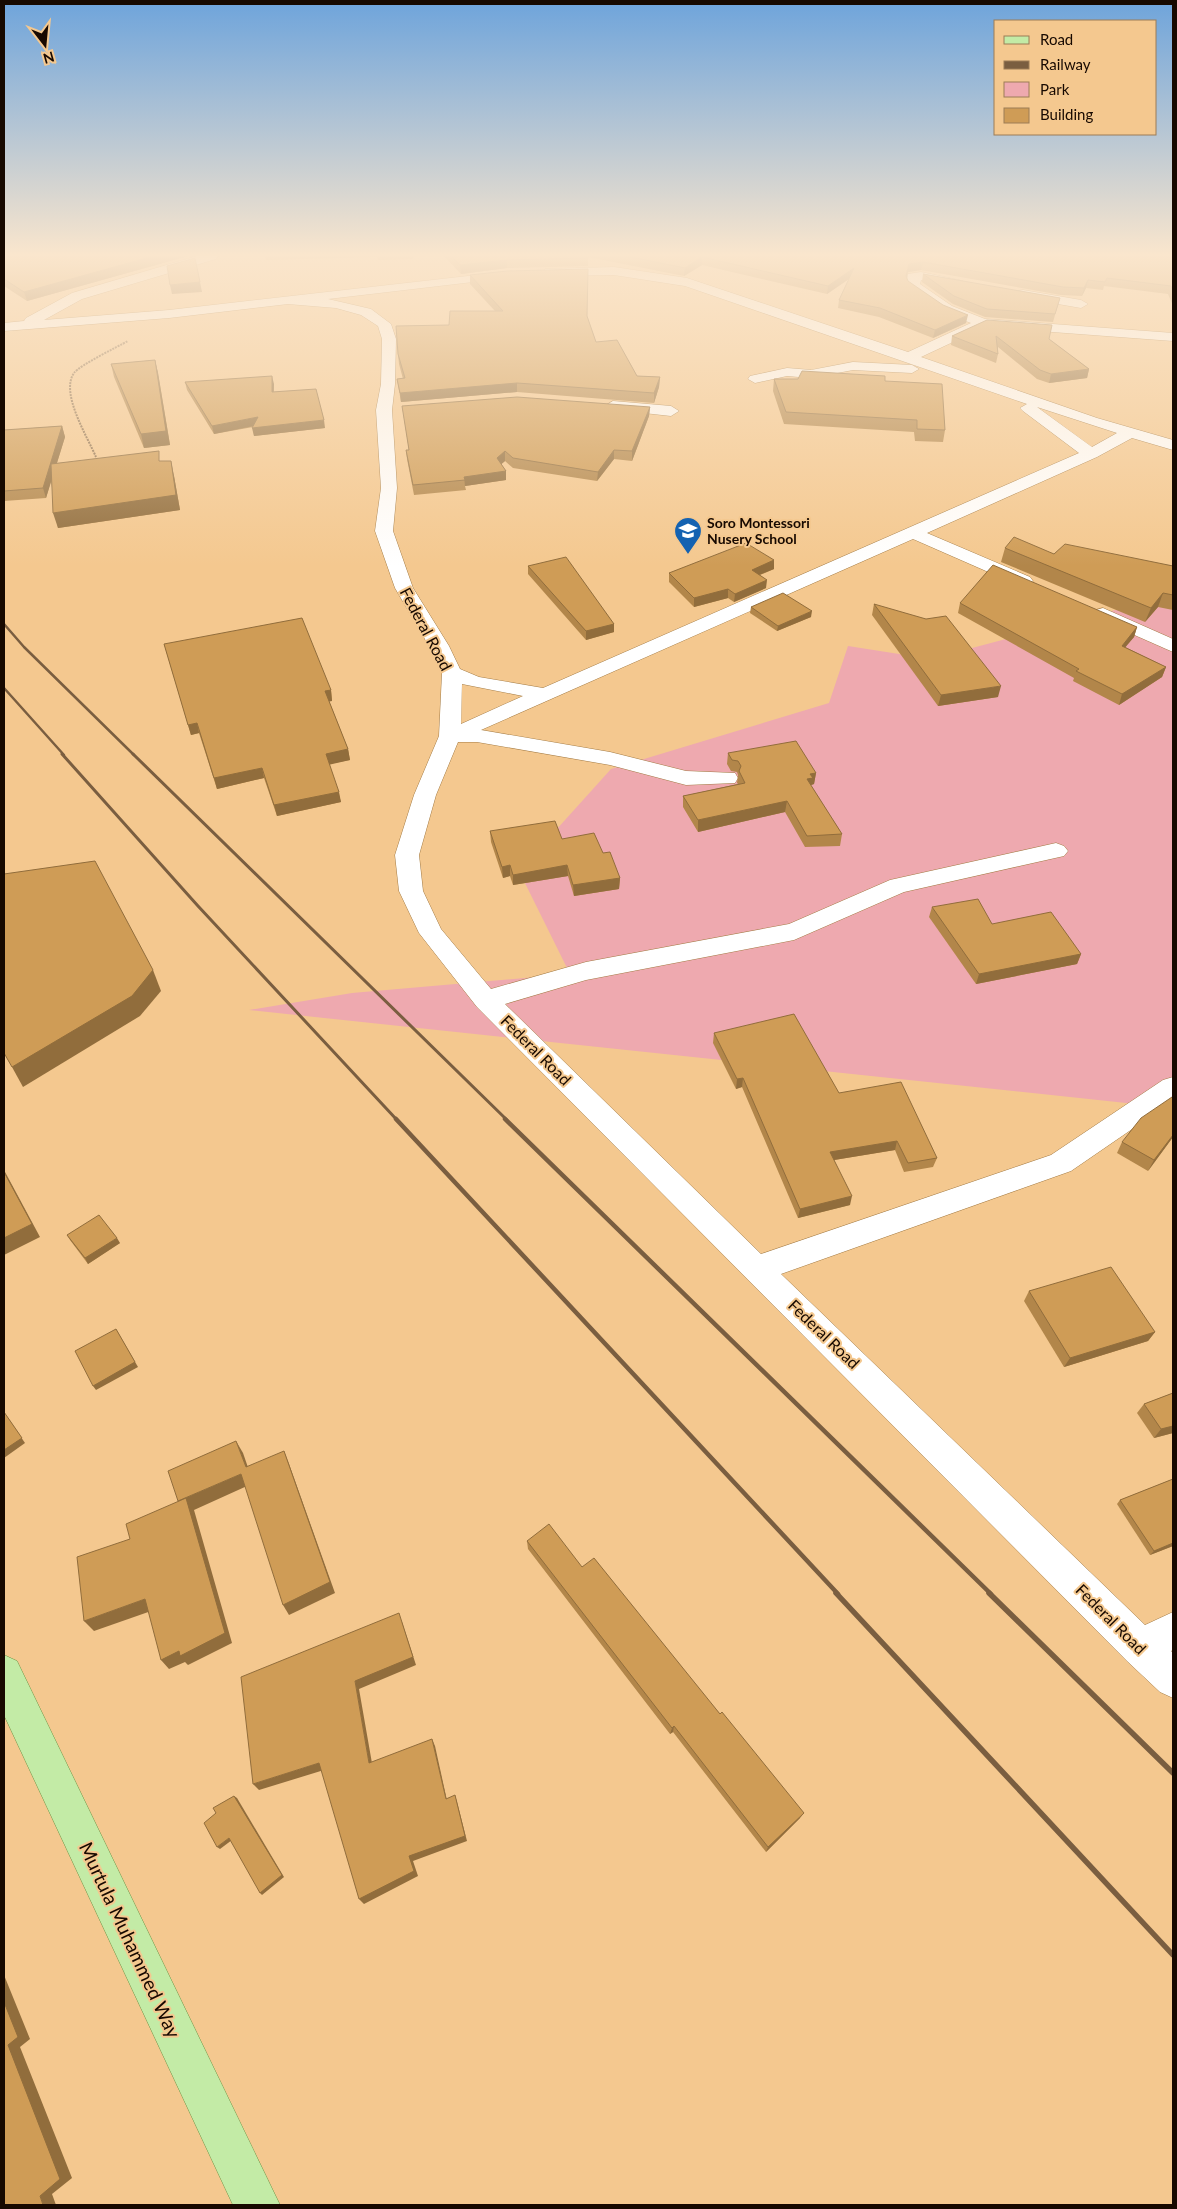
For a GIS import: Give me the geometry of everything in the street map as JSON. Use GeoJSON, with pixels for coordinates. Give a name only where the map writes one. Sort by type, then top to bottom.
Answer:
{"type":"FeatureCollection","features":[{"type":"Feature","properties":{"kind":"main road","name":"Murtula Muhammed Way"},"geometry":{"type":"LineString","coordinates":[[4,1674],[257,2205]]}},
{"type":"Feature","properties":{"kind":"street","name":"Federal Road"},"geometry":{"type":"LineString","coordinates":[[389,359],[388,384],[393,409],[384,531],[404,588],[440,646],[452,673],[450,736],[425,795],[408,855],[411,891],[431,933],[486,1000],[627,1142],[1173,1679]]}},
{"type":"Feature","properties":{"kind":"street"},"geometry":{"type":"LineString","coordinates":[[910,359],[1129,433],[1173,444]]}},
{"type":"Feature","properties":{"kind":"street"},"geometry":{"type":"LineString","coordinates":[[755,379],[787,372],[811,374],[853,366],[946,372]]}},
{"type":"Feature","properties":{"kind":"street"},"geometry":{"type":"LineString","coordinates":[[1007,392],[1091,454]]}},
{"type":"Feature","properties":{"kind":"street"},"geometry":{"type":"LineString","coordinates":[[598,405],[671,411]]}},
{"type":"Feature","properties":{"kind":"street"},"geometry":{"type":"LineString","coordinates":[[450,736],[1033,480],[1091,454],[1129,433]]}},
{"type":"Feature","properties":{"kind":"street"},"geometry":{"type":"LineString","coordinates":[[913,533],[1043,589]]}},
{"type":"Feature","properties":{"kind":"street"},"geometry":{"type":"LineString","coordinates":[[1087,607],[1140,629],[1173,646]]}},
{"type":"Feature","properties":{"kind":"street"},"geometry":{"type":"LineString","coordinates":[[452,673],[474,682],[544,694]]}},
{"type":"Feature","properties":{"kind":"street"},"geometry":{"type":"LineString","coordinates":[[450,736],[477,736],[610,759],[686,778],[727,778]]}},
{"type":"Feature","properties":{"kind":"street"},"geometry":{"type":"LineString","coordinates":[[486,1000],[586,971],[794,932],[898,886],[1056,851]]}},
{"type":"Feature","properties":{"kind":"street"},"geometry":{"type":"LineString","coordinates":[[757,1269],[1061,1163],[1173,1087]]}},
{"type":"Feature","properties":{"kind":"street"},"geometry":{"type":"LineString","coordinates":[[1140,1648],[1173,1630]]}},
{"type":"Feature","properties":{"kind":"path"},"geometry":{"type":"LineString","coordinates":[[96,457],[72,402],[68,386],[75,372],[100,359]]}},
{"type":"Feature","properties":{"kind":"green space"},"geometry":{"type":"Polygon","coordinates":[[[1173,598],[1173,1108],[249,1010],[352,993],[570,974],[519,871],[611,769],[829,703],[848,646],[931,659],[1119,609],[1173,598]]]}},
{"type":"Feature","properties":{"kind":"building"},"geometry":{"type":"Polygon","coordinates":[[[399,359],[628,359],[637,376],[660,377],[654,393],[517,383],[400,393],[397,379],[405,378],[399,359]]]}},
{"type":"Feature","properties":{"kind":"building"},"geometry":{"type":"Polygon","coordinates":[[[1026,359],[1076,359],[1089,369],[1051,374],[1040,370],[1026,359]]]}},
{"type":"Feature","properties":{"kind":"building"},"geometry":{"type":"Polygon","coordinates":[[[155,360],[166,431],[141,434],[111,364],[155,360]]]}},
{"type":"Feature","properties":{"kind":"building"},"geometry":{"type":"Polygon","coordinates":[[[802,371],[885,376],[885,381],[942,384],[945,430],[917,429],[917,420],[786,412],[774,379],[798,379],[802,371]]]}},
{"type":"Feature","properties":{"kind":"building"},"geometry":{"type":"Polygon","coordinates":[[[272,376],[272,392],[316,389],[324,420],[252,428],[258,417],[212,426],[185,382],[272,376]]]}},
{"type":"Feature","properties":{"kind":"building"},"geometry":{"type":"Polygon","coordinates":[[[517,397],[650,407],[632,451],[614,450],[598,472],[513,458],[505,451],[497,458],[506,471],[464,477],[465,480],[413,485],[406,450],[409,450],[402,406],[517,397]]]}},
{"type":"Feature","properties":{"kind":"building"},"geometry":{"type":"Polygon","coordinates":[[[62,426],[43,488],[4,491],[4,430],[62,426]]]}},
{"type":"Feature","properties":{"kind":"building"},"geometry":{"type":"Polygon","coordinates":[[[159,451],[159,461],[171,461],[176,495],[53,513],[51,464],[159,451]]]}},
{"type":"Feature","properties":{"kind":"building"},"geometry":{"type":"Polygon","coordinates":[[[1014,537],[1054,554],[1065,544],[1173,566],[1173,595],[1163,593],[1151,608],[1005,548],[1014,537]]]}},
{"type":"Feature","properties":{"kind":"building"},"geometry":{"type":"Polygon","coordinates":[[[746,543],[774,560],[752,570],[767,580],[735,594],[728,589],[694,598],[669,573],[746,543]]]}},
{"type":"Feature","properties":{"kind":"building"},"geometry":{"type":"Polygon","coordinates":[[[566,557],[614,624],[586,631],[528,566],[566,557]]]}},
{"type":"Feature","properties":{"kind":"building"},"geometry":{"type":"Polygon","coordinates":[[[993,565],[1137,627],[1122,646],[1166,667],[1122,694],[1076,671],[1079,669],[960,603],[993,565]]]}},
{"type":"Feature","properties":{"kind":"building"},"geometry":{"type":"Polygon","coordinates":[[[783,593],[812,611],[778,626],[751,607],[783,593]]]}},
{"type":"Feature","properties":{"kind":"building"},"geometry":{"type":"Polygon","coordinates":[[[874,604],[926,619],[946,616],[1001,686],[941,695],[874,604]]]}},
{"type":"Feature","properties":{"kind":"building"},"geometry":{"type":"Polygon","coordinates":[[[302,618],[331,690],[325,691],[348,749],[326,754],[339,792],[274,805],[262,768],[214,778],[197,723],[188,725],[164,644],[302,618]]]}},
{"type":"Feature","properties":{"kind":"building"},"geometry":{"type":"Polygon","coordinates":[[[796,741],[816,773],[810,774],[813,778],[807,779],[842,834],[807,836],[787,801],[698,820],[683,796],[745,783],[739,771],[741,766],[738,761],[732,760],[728,753],[796,741]]]}},
{"type":"Feature","properties":{"kind":"building"},"geometry":{"type":"Polygon","coordinates":[[[555,821],[562,839],[594,833],[603,853],[610,852],[620,878],[573,885],[567,865],[513,875],[510,865],[502,867],[490,831],[555,821]]]}},
{"type":"Feature","properties":{"kind":"building"},"geometry":{"type":"Polygon","coordinates":[[[95,861],[153,970],[132,996],[12,1067],[4,1053],[4,874],[95,861]]]}},
{"type":"Feature","properties":{"kind":"building"},"geometry":{"type":"Polygon","coordinates":[[[978,899],[992,924],[1051,912],[1081,954],[979,974],[932,907],[978,899]]]}},
{"type":"Feature","properties":{"kind":"building"},"geometry":{"type":"Polygon","coordinates":[[[794,1014],[839,1093],[901,1082],[937,1158],[908,1163],[897,1141],[830,1152],[852,1196],[800,1209],[743,1078],[737,1079],[714,1033],[794,1014]]]}},
{"type":"Feature","properties":{"kind":"building"},"geometry":{"type":"Polygon","coordinates":[[[1172,1097],[1173,1135],[1154,1160],[1122,1142],[1141,1118],[1172,1097]]]}},
{"type":"Feature","properties":{"kind":"building"},"geometry":{"type":"Polygon","coordinates":[[[4,1172],[32,1224],[4,1238],[4,1172]]]}},
{"type":"Feature","properties":{"kind":"building"},"geometry":{"type":"Polygon","coordinates":[[[99,1215],[117,1238],[85,1258],[67,1235],[99,1215]]]}},
{"type":"Feature","properties":{"kind":"building"},"geometry":{"type":"Polygon","coordinates":[[[1111,1267],[1155,1332],[1070,1358],[1029,1291],[1111,1267]]]}},
{"type":"Feature","properties":{"kind":"building"},"geometry":{"type":"Polygon","coordinates":[[[116,1329],[135,1362],[93,1386],[75,1351],[116,1329]]]}},
{"type":"Feature","properties":{"kind":"building"},"geometry":{"type":"Polygon","coordinates":[[[1173,1393],[1173,1426],[1161,1429],[1144,1404],[1173,1393]]]}},
{"type":"Feature","properties":{"kind":"building"},"geometry":{"type":"Polygon","coordinates":[[[4,1412],[22,1438],[4,1450],[4,1412]]]}},
{"type":"Feature","properties":{"kind":"building"},"geometry":{"type":"Polygon","coordinates":[[[236,1441],[246,1467],[284,1451],[330,1582],[283,1605],[241,1474],[178,1501],[168,1471],[236,1441]]]}},
{"type":"Feature","properties":{"kind":"building"},"geometry":{"type":"Polygon","coordinates":[[[1173,1479],[1173,1543],[1154,1551],[1120,1500],[1173,1479]]]}},
{"type":"Feature","properties":{"kind":"building"},"geometry":{"type":"Polygon","coordinates":[[[186,1498],[225,1633],[180,1656],[179,1651],[161,1660],[145,1599],[84,1621],[77,1557],[130,1539],[126,1524],[186,1498]]]}},
{"type":"Feature","properties":{"kind":"building"},"geometry":{"type":"Polygon","coordinates":[[[549,1524],[582,1567],[594,1558],[720,1714],[722,1712],[804,1813],[768,1847],[674,1726],[672,1728],[527,1541],[549,1524]]]}},
{"type":"Feature","properties":{"kind":"building"},"geometry":{"type":"Polygon","coordinates":[[[399,1613],[413,1657],[355,1681],[369,1763],[432,1739],[446,1799],[455,1795],[465,1836],[409,1856],[414,1871],[359,1899],[319,1763],[253,1784],[241,1677],[399,1613]]]}},
{"type":"Feature","properties":{"kind":"building"},"geometry":{"type":"Polygon","coordinates":[[[234,1796],[282,1875],[260,1893],[229,1838],[217,1847],[204,1823],[216,1813],[213,1808],[234,1796]]]}},
{"type":"Feature","properties":{"kind":"building"},"geometry":{"type":"Polygon","coordinates":[[[4,2002],[18,2037],[8,2045],[60,2179],[40,2196],[43,2205],[4,2205],[4,2002]]]}},
{"type":"Feature","properties":{"kind":"railway"},"geometry":{"type":"LineString","coordinates":[[4,624],[24,647],[134,755]]}},
{"type":"Feature","properties":{"kind":"railway"},"geometry":{"type":"LineString","coordinates":[[4,688],[64,755]]}},
{"type":"Feature","properties":{"kind":"railway"},"geometry":{"type":"LineString","coordinates":[[62,754],[198,906],[397,1120]]}},
{"type":"Feature","properties":{"kind":"railway"},"geometry":{"type":"LineString","coordinates":[[133,754],[507,1120]]}},
{"type":"Feature","properties":{"kind":"railway"},"geometry":{"type":"LineString","coordinates":[[396,1119],[838,1594]]}},
{"type":"Feature","properties":{"kind":"railway"},"geometry":{"type":"LineString","coordinates":[[505,1119],[991,1594]]}},
{"type":"Feature","properties":{"kind":"railway"},"geometry":{"type":"LineString","coordinates":[[836,1593],[1173,1955]]}},
{"type":"Feature","properties":{"kind":"railway"},"geometry":{"type":"LineString","coordinates":[[989,1593],[1173,1773]]}},
{"type":"Feature","properties":{"kind":"place","name":"Soro Montessori Nusery School"},"geometry":{"type":"Point","coordinates":[688,555]}}]}
